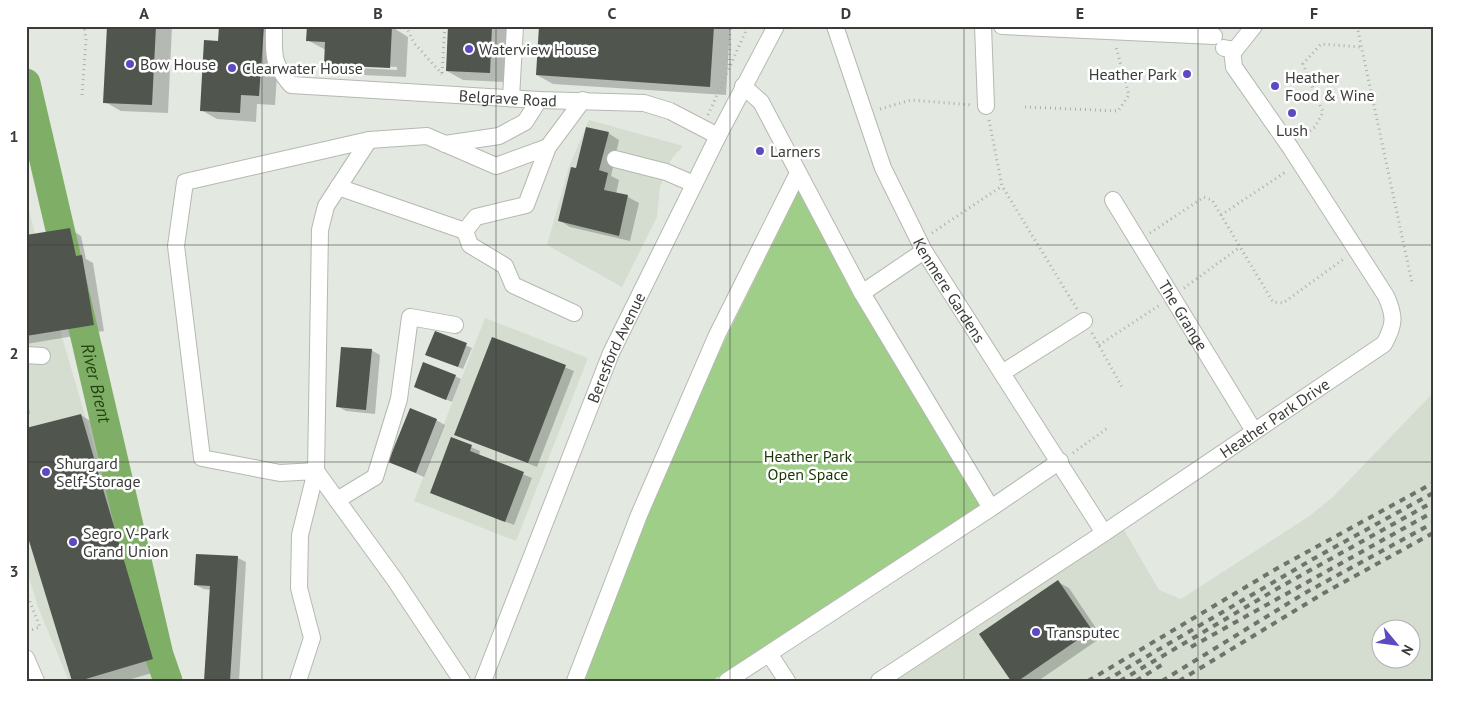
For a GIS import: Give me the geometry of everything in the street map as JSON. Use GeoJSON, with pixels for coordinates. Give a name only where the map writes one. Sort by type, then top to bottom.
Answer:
{"type":"FeatureCollection","features":[{"type":"Feature","properties":{"kind":"street","name":"Belgrave Road"},"geometry":{"type":"LineString","coordinates":[[274,26],[274,59],[277,69],[290,85],[540,100],[644,103],[657,106],[718,136]]}},
{"type":"Feature","properties":{"kind":"street"},"geometry":{"type":"LineString","coordinates":[[512,98],[515,26]]}},
{"type":"Feature","properties":{"kind":"street","name":"Beresford Avenue"},"geometry":{"type":"LineString","coordinates":[[482,681],[611,354],[718,136],[776,26]]}},
{"type":"Feature","properties":{"kind":"street","name":"Kenmere Gardens"},"geometry":{"type":"LineString","coordinates":[[835,26],[863,115],[883,168],[921,246],[1104,533]]}},
{"type":"Feature","properties":{"kind":"street"},"geometry":{"type":"LineString","coordinates":[[983,26],[986,106]]}},
{"type":"Feature","properties":{"kind":"street"},"geometry":{"type":"LineString","coordinates":[[1002,26],[1112,33],[1215,31],[1220,46],[1232,50],[1241,45],[1254,26]]}},
{"type":"Feature","properties":{"kind":"street","name":"Heather Park Drive"},"geometry":{"type":"LineString","coordinates":[[879,681],[1104,533],[1384,344],[1392,329],[1393,311],[1386,296],[1290,147],[1234,67],[1232,50]]}},
{"type":"Feature","properties":{"kind":"street"},"geometry":{"type":"LineString","coordinates":[[744,86],[761,102],[862,293],[991,508]]}},
{"type":"Feature","properties":{"kind":"street"},"geometry":{"type":"LineString","coordinates":[[445,144],[499,136],[525,122],[540,100]]}},
{"type":"Feature","properties":{"kind":"street"},"geometry":{"type":"LineString","coordinates":[[465,231],[476,217],[526,205],[548,147],[583,100]]}},
{"type":"Feature","properties":{"kind":"street"},"geometry":{"type":"LineString","coordinates":[[316,471],[280,473],[202,458],[176,246],[185,182],[368,140],[427,136],[496,166],[548,147]]}},
{"type":"Feature","properties":{"kind":"street"},"geometry":{"type":"LineString","coordinates":[[298,681],[312,638],[299,588],[300,535],[316,471],[318,251],[326,206],[368,140]]}},
{"type":"Feature","properties":{"kind":"street"},"geometry":{"type":"LineString","coordinates":[[615,158],[666,172],[694,184]]}},
{"type":"Feature","properties":{"kind":"street"},"geometry":{"type":"LineString","coordinates":[[575,681],[639,515],[717,335],[798,173]]}},
{"type":"Feature","properties":{"kind":"street"},"geometry":{"type":"LineString","coordinates":[[338,187],[465,231]]}},
{"type":"Feature","properties":{"kind":"street","name":"The Grange"},"geometry":{"type":"LineString","coordinates":[[1113,200],[1254,431]]}},
{"type":"Feature","properties":{"kind":"street"},"geometry":{"type":"LineString","coordinates":[[465,231],[470,245],[505,266],[513,285],[574,313]]}},
{"type":"Feature","properties":{"kind":"street"},"geometry":{"type":"LineString","coordinates":[[862,293],[921,246]]}},
{"type":"Feature","properties":{"kind":"street"},"geometry":{"type":"LineString","coordinates":[[337,500],[375,477],[399,399],[410,317],[455,325]]}},
{"type":"Feature","properties":{"kind":"street"},"geometry":{"type":"LineString","coordinates":[[1002,373],[1084,321]]}},
{"type":"Feature","properties":{"kind":"street"},"geometry":{"type":"LineString","coordinates":[[727,681],[1060,462]]}},
{"type":"Feature","properties":{"kind":"street"},"geometry":{"type":"LineString","coordinates":[[316,471],[395,580],[462,681]]}},
{"type":"Feature","properties":{"kind":"street"},"geometry":{"type":"LineString","coordinates":[[770,654],[787,681]]}},
{"type":"Feature","properties":{"kind":"street"},"geometry":{"type":"LineString","coordinates":[[26,658],[36,681]]}},
{"type":"Feature","properties":{"kind":"path"},"geometry":{"type":"LineString","coordinates":[[82,95],[86,39],[84,26]]}},
{"type":"Feature","properties":{"kind":"path"},"geometry":{"type":"LineString","coordinates":[[406,26],[414,43],[442,74],[445,26]]}},
{"type":"Feature","properties":{"kind":"path"},"geometry":{"type":"LineString","coordinates":[[729,68],[730,26]]}},
{"type":"Feature","properties":{"kind":"path"},"geometry":{"type":"LineString","coordinates":[[711,108],[748,26]]}},
{"type":"Feature","properties":{"kind":"path"},"geometry":{"type":"LineString","coordinates":[[1357,26],[1412,283]]}},
{"type":"Feature","properties":{"kind":"path"},"geometry":{"type":"LineString","coordinates":[[1025,107],[1118,111],[1129,95],[1112,33]]}},
{"type":"Feature","properties":{"kind":"path"},"geometry":{"type":"LineString","coordinates":[[1290,147],[1315,127],[1323,112],[1303,64],[1321,44],[1361,47]]}},
{"type":"Feature","properties":{"kind":"path"},"geometry":{"type":"LineString","coordinates":[[863,115],[911,100],[986,106],[1002,186],[1084,321],[1122,388]]}},
{"type":"Feature","properties":{"kind":"path"},"geometry":{"type":"LineString","coordinates":[[1221,215],[1299,163]]}},
{"type":"Feature","properties":{"kind":"path"},"geometry":{"type":"LineString","coordinates":[[921,246],[1002,186]]}},
{"type":"Feature","properties":{"kind":"path"},"geometry":{"type":"LineString","coordinates":[[1138,240],[1204,197],[1212,200],[1272,302],[1283,303],[1356,250]]}},
{"type":"Feature","properties":{"kind":"path"},"geometry":{"type":"LineString","coordinates":[[1060,462],[1109,427]]}},
{"type":"Feature","properties":{"kind":"path"},"geometry":{"type":"LineString","coordinates":[[26,592],[40,627],[26,632]]}},
{"type":"Feature","properties":{"kind":"shaded area"},"geometry":{"type":"Polygon","coordinates":[[[589,120],[683,146],[672,158],[660,186],[657,217],[622,287],[547,245],[569,167],[589,120]]]}},
{"type":"Feature","properties":{"kind":"shaded area","name":"Segro V-Park Grand Union"},"geometry":{"type":"Polygon","coordinates":[[[26,199],[59,327],[163,681],[69,681],[38,607],[26,567],[26,199]]]}},
{"type":"Feature","properties":{"kind":"shaded area"},"geometry":{"type":"Polygon","coordinates":[[[485,318],[588,358],[516,541],[414,501],[485,318]]]}},
{"type":"Feature","properties":{"kind":"shaded area"},"geometry":{"type":"Polygon","coordinates":[[[1433,393],[1433,681],[895,681],[1124,530],[1159,590],[1181,599],[1308,517],[1332,498],[1433,393]]]}},
{"type":"Feature","properties":{"kind":"green space","name":"Heather Park Open Space"},"geometry":{"type":"Polygon","coordinates":[[[799,190],[982,507],[712,681],[580,681],[653,497],[700,390],[799,190]]]}},
{"type":"Feature","properties":{"kind":"building","name":"Bow House"},"geometry":{"type":"Polygon","coordinates":[[[107,26],[156,26],[152,105],[103,103],[107,26]]]}},
{"type":"Feature","properties":{"kind":"building","name":"Clearwater House"},"geometry":{"type":"Polygon","coordinates":[[[219,26],[264,26],[259,96],[241,95],[240,113],[200,111],[204,40],[218,41],[219,26]]]}},
{"type":"Feature","properties":{"kind":"building"},"geometry":{"type":"Polygon","coordinates":[[[307,26],[392,26],[390,68],[324,65],[325,42],[306,41],[307,26]]]}},
{"type":"Feature","properties":{"kind":"building","name":"Waterview House"},"geometry":{"type":"Polygon","coordinates":[[[448,26],[492,26],[490,73],[446,71],[448,26]]]}},
{"type":"Feature","properties":{"kind":"building"},"geometry":{"type":"Polygon","coordinates":[[[539,26],[714,26],[710,87],[536,75],[539,26]]]}},
{"type":"Feature","properties":{"kind":"building"},"geometry":{"type":"Polygon","coordinates":[[[586,127],[609,132],[599,170],[608,173],[604,190],[628,195],[619,236],[558,221],[571,167],[576,168],[586,127]]]}},
{"type":"Feature","properties":{"kind":"building"},"geometry":{"type":"Polygon","coordinates":[[[70,228],[76,256],[82,255],[94,325],[26,336],[26,235],[70,228]]]}},
{"type":"Feature","properties":{"kind":"building"},"geometry":{"type":"Polygon","coordinates":[[[435,331],[467,343],[458,367],[425,355],[435,331]]]}},
{"type":"Feature","properties":{"kind":"building"},"geometry":{"type":"Polygon","coordinates":[[[492,337],[566,365],[528,463],[454,435],[492,337]]]}},
{"type":"Feature","properties":{"kind":"building"},"geometry":{"type":"Polygon","coordinates":[[[341,347],[372,349],[366,410],[336,407],[341,347]]]}},
{"type":"Feature","properties":{"kind":"building"},"geometry":{"type":"Polygon","coordinates":[[[423,362],[456,375],[446,400],[414,387],[423,362]]]}},
{"type":"Feature","properties":{"kind":"building"},"geometry":{"type":"Polygon","coordinates":[[[410,408],[437,419],[416,473],[388,462],[410,408]]]}},
{"type":"Feature","properties":{"kind":"building","name":"Segro V-Park Grand Union"},"geometry":{"type":"Polygon","coordinates":[[[81,414],[153,659],[79,681],[72,681],[26,531],[26,428],[81,414]]]}},
{"type":"Feature","properties":{"kind":"building"},"geometry":{"type":"Polygon","coordinates":[[[451,437],[472,445],[470,451],[524,472],[505,522],[430,493],[451,437]]]}},
{"type":"Feature","properties":{"kind":"building"},"geometry":{"type":"Polygon","coordinates":[[[196,554],[238,556],[230,681],[204,681],[210,586],[194,585],[196,554]]]}},
{"type":"Feature","properties":{"kind":"building","name":"Transputec"},"geometry":{"type":"Polygon","coordinates":[[[1058,580],[1092,630],[1018,681],[1011,681],[979,634],[1058,580]]]}},
{"type":"Feature","properties":{"kind":"waterway","name":"River Brent"},"geometry":{"type":"LineString","coordinates":[[26,83],[159,655],[168,681]]}},
{"type":"Feature","properties":{"kind":"railway"},"geometry":{"type":"LineString","coordinates":[[1088,681],[1276,569],[1433,483]]}},
{"type":"Feature","properties":{"kind":"railway"},"geometry":{"type":"LineString","coordinates":[[1105,681],[1313,559],[1433,493]]}},
{"type":"Feature","properties":{"kind":"railway"},"geometry":{"type":"LineString","coordinates":[[1120,681],[1280,587],[1433,502]]}},
{"type":"Feature","properties":{"kind":"railway"},"geometry":{"type":"LineString","coordinates":[[1191,647],[1433,512]]}},
{"type":"Feature","properties":{"kind":"railway"},"geometry":{"type":"LineString","coordinates":[[1162,681],[1305,593],[1433,523]]}},
{"type":"Feature","properties":{"kind":"railway"},"geometry":{"type":"LineString","coordinates":[[1179,681],[1324,593],[1433,533]]}},
{"type":"Feature","properties":{"kind":"railway"},"geometry":{"type":"LineString","coordinates":[[1136,681],[1163,664]]}},
{"type":"Feature","properties":{"kind":"place","name":"Waterview House"},"geometry":{"type":"Point","coordinates":[469,49]}},
{"type":"Feature","properties":{"kind":"place","name":"Bow House"},"geometry":{"type":"Point","coordinates":[130,64]}},
{"type":"Feature","properties":{"kind":"place","name":"Clearwater House"},"geometry":{"type":"Point","coordinates":[232,68]}},
{"type":"Feature","properties":{"kind":"place","name":"Heather Park"},"geometry":{"type":"Point","coordinates":[1187,74]}},
{"type":"Feature","properties":{"kind":"place","name":"Heather Food & Wine"},"geometry":{"type":"Point","coordinates":[1275,86]}},
{"type":"Feature","properties":{"kind":"place","name":"Lush"},"geometry":{"type":"Point","coordinates":[1292,113]}},
{"type":"Feature","properties":{"kind":"place","name":"Larners"},"geometry":{"type":"Point","coordinates":[760,151]}},
{"type":"Feature","properties":{"kind":"place","name":"Shurgard Self-Storage"},"geometry":{"type":"Point","coordinates":[46,472]}},
{"type":"Feature","properties":{"kind":"place","name":"Segro V-Park Grand Union"},"geometry":{"type":"Point","coordinates":[73,542]}},
{"type":"Feature","properties":{"kind":"place","name":"Transputec"},"geometry":{"type":"Point","coordinates":[1036,632]}}]}
